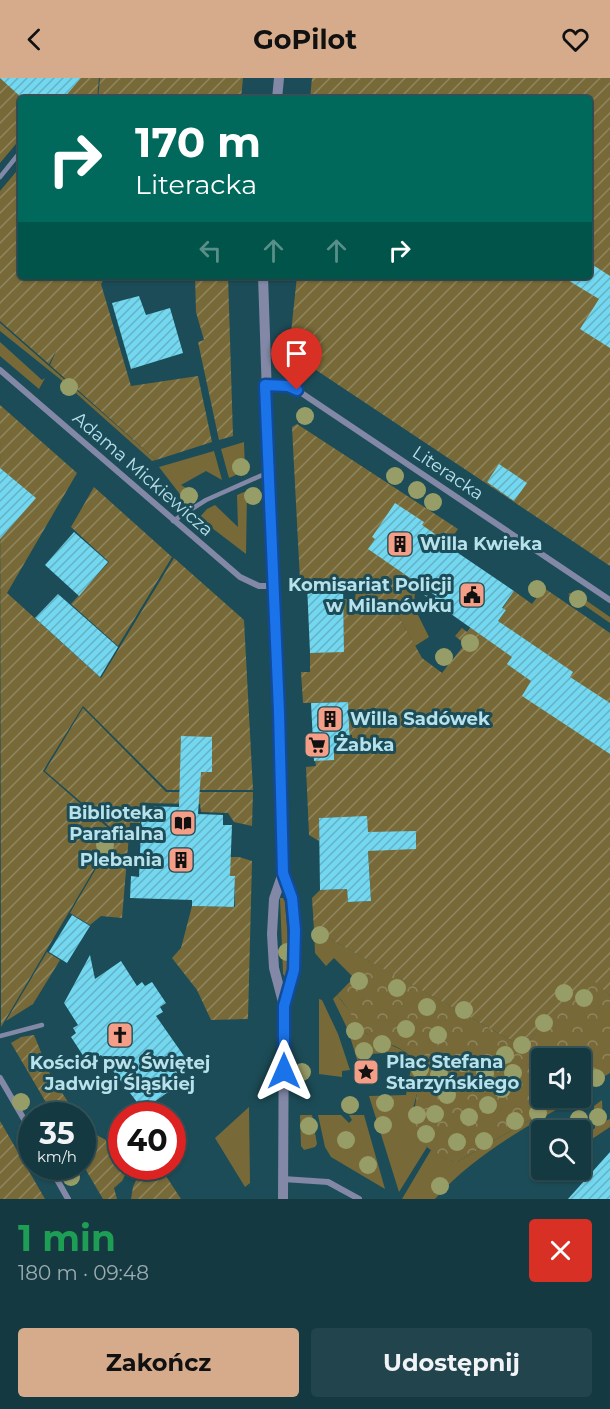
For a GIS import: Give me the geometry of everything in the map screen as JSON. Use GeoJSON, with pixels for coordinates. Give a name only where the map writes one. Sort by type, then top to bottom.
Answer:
{"type":"FeatureCollection","features":[{"type":"Feature","properties":{"kind":"street"},"geometry":{"type":"LineString","coordinates":[[277,96],[279,78]]}},
{"type":"Feature","properties":{"kind":"street"},"geometry":{"type":"LineString","coordinates":[[263,279],[283,873],[292,898],[295,930],[294,970],[284,1006]]}},
{"type":"Feature","properties":{"kind":"street","name":"Adama Mickiewicza"},"geometry":{"type":"LineString","coordinates":[[0,370],[240,577],[259,586],[273,586]]}},
{"type":"Feature","properties":{"kind":"street","name":"Literacka"},"geometry":{"type":"LineString","coordinates":[[265,385],[288,386],[297,390],[610,600]]}},
{"type":"Feature","properties":{"kind":"street"},"geometry":{"type":"LineString","coordinates":[[283,873],[274,899],[272,934],[274,968],[284,1006],[283,1199]]}},
{"type":"Feature","properties":{"kind":"street"},"geometry":{"type":"LineString","coordinates":[[0,1078],[18,1109]]}},
{"type":"Feature","properties":{"kind":"street"},"geometry":{"type":"LineString","coordinates":[[283,1179],[328,1182],[359,1199]]}},
{"type":"Feature","properties":{"kind":"street"},"geometry":{"type":"LineString","coordinates":[[57,1180],[68,1199]]}},
{"type":"Feature","properties":{"kind":"lane"},"geometry":{"type":"LineString","coordinates":[[0,177],[18,155]]}},
{"type":"Feature","properties":{"kind":"lane"},"geometry":{"type":"LineString","coordinates":[[173,521],[206,500],[269,472]]}},
{"type":"Feature","properties":{"kind":"lane"},"geometry":{"type":"LineString","coordinates":[[0,1036],[42,1025]]}},
{"type":"Feature","properties":{"kind":"green space"},"geometry":{"type":"Polygon","coordinates":[[[0,78],[99,78],[97,96],[18,96],[18,142],[0,163],[0,78]]]}},
{"type":"Feature","properties":{"kind":"green space"},"geometry":{"type":"Polygon","coordinates":[[[100,78],[243,78],[241,96],[98,96],[100,78]]]}},
{"type":"Feature","properties":{"kind":"green space"},"geometry":{"type":"Polygon","coordinates":[[[312,78],[610,78],[610,566],[289,352],[297,279],[592,279],[592,96],[310,96],[312,78]]]}},
{"type":"Feature","properties":{"kind":"green space"},"geometry":{"type":"Polygon","coordinates":[[[18,170],[18,279],[104,279],[101,284],[131,386],[198,376],[212,442],[156,460],[50,365],[57,349],[49,364],[0,321],[0,191],[18,170]]]}},
{"type":"Feature","properties":{"kind":"green space"},"geometry":{"type":"Polygon","coordinates":[[[195,279],[228,279],[233,436],[219,440],[198,342],[204,340],[196,312],[195,279]]]}},
{"type":"Feature","properties":{"kind":"green space"},"geometry":{"type":"Polygon","coordinates":[[[0,323],[156,460],[152,461],[60,379],[0,331],[0,323]]]}},
{"type":"Feature","properties":{"kind":"green space"},"geometry":{"type":"Polygon","coordinates":[[[0,342],[42,380],[45,378],[39,389],[0,356],[0,342]]]}},
{"type":"Feature","properties":{"kind":"green space"},"geometry":{"type":"Polygon","coordinates":[[[0,405],[77,473],[7,593],[101,678],[174,558],[244,620],[253,790],[167,790],[83,706],[43,771],[115,834],[1,1027],[0,405]]]}},
{"type":"Feature","properties":{"kind":"green space"},"geometry":{"type":"Polygon","coordinates":[[[297,424],[458,529],[398,615],[422,658],[442,673],[465,644],[455,636],[462,628],[467,632],[471,627],[497,622],[506,610],[502,609],[514,591],[532,604],[544,588],[610,633],[610,996],[590,977],[523,1047],[314,930],[312,898],[320,890],[347,889],[348,902],[371,901],[368,851],[383,850],[382,832],[368,832],[362,817],[319,818],[319,841],[309,835],[306,767],[316,766],[315,761],[334,759],[334,749],[353,748],[352,735],[349,735],[347,702],[303,703],[301,672],[310,672],[310,653],[344,651],[343,599],[355,599],[356,591],[348,583],[300,580],[292,427],[297,424]]]}},
{"type":"Feature","properties":{"kind":"green space"},"geometry":{"type":"Polygon","coordinates":[[[244,442],[245,471],[229,478],[221,449],[244,442]]]}},
{"type":"Feature","properties":{"kind":"green space"},"geometry":{"type":"Polygon","coordinates":[[[214,451],[222,480],[206,471],[181,485],[199,496],[186,502],[159,467],[214,451]]]}},
{"type":"Feature","properties":{"kind":"green space"},"geometry":{"type":"Polygon","coordinates":[[[94,487],[172,557],[118,646],[71,604],[109,562],[71,527],[94,487]]]}},
{"type":"Feature","properties":{"kind":"green space"},"geometry":{"type":"Polygon","coordinates":[[[247,493],[246,554],[199,518],[207,509],[215,505],[238,527],[237,495],[247,493]]]}},
{"type":"Feature","properties":{"kind":"green space"},"geometry":{"type":"Polygon","coordinates":[[[415,591],[414,607],[429,637],[415,646],[398,615],[415,591]]]}},
{"type":"Feature","properties":{"kind":"green space"},"geometry":{"type":"Polygon","coordinates":[[[574,592],[610,617],[610,623],[568,594],[574,592]]]}},
{"type":"Feature","properties":{"kind":"green space"},"geometry":{"type":"Polygon","coordinates":[[[83,708],[166,792],[253,792],[252,826],[234,822],[228,813],[201,812],[200,804],[141,803],[140,823],[130,823],[122,918],[101,916],[90,925],[70,913],[117,833],[45,771],[83,708]]]}},
{"type":"Feature","properties":{"kind":"green space"},"geometry":{"type":"Polygon","coordinates":[[[227,857],[239,857],[252,861],[248,1019],[211,1020],[197,990],[172,958],[181,948],[192,906],[235,907],[235,876],[221,876],[227,857]]]}},
{"type":"Feature","properties":{"kind":"green space"},"geometry":{"type":"Polygon","coordinates":[[[280,898],[283,898],[285,902],[289,955],[286,978],[283,974],[280,898]]]}},
{"type":"Feature","properties":{"kind":"green space"},"geometry":{"type":"Polygon","coordinates":[[[314,930],[370,961],[355,979],[334,958],[326,966],[315,953],[314,930]]]}},
{"type":"Feature","properties":{"kind":"green space"},"geometry":{"type":"Polygon","coordinates":[[[47,952],[60,960],[33,1004],[6,1021],[47,952]]]}},
{"type":"Feature","properties":{"kind":"green space"},"geometry":{"type":"Polygon","coordinates":[[[370,961],[523,1047],[590,976],[610,996],[610,1073],[591,1084],[591,1048],[531,1048],[531,1108],[551,1108],[455,1163],[437,1154],[419,1138],[414,1118],[418,1075],[411,1057],[399,1048],[365,1032],[337,995],[370,961]]]}},
{"type":"Feature","properties":{"kind":"green space"},"geometry":{"type":"Polygon","coordinates":[[[337,995],[367,1034],[404,1051],[415,1063],[418,1090],[412,1112],[417,1133],[427,1147],[399,1192],[369,1096],[406,1095],[412,1063],[386,1053],[370,1054],[368,1067],[359,1066],[348,1030],[333,999],[337,995]]]}},
{"type":"Feature","properties":{"kind":"green space"},"geometry":{"type":"Polygon","coordinates":[[[319,999],[322,1000],[338,1034],[350,1070],[342,1071],[342,1077],[319,1074],[319,999]]]}},
{"type":"Feature","properties":{"kind":"green space"},"geometry":{"type":"Polygon","coordinates":[[[34,1035],[50,1074],[68,1102],[46,1102],[11,1043],[21,1037],[34,1035]]]}},
{"type":"Feature","properties":{"kind":"green space"},"geometry":{"type":"Polygon","coordinates":[[[602,1100],[603,1122],[610,1119],[610,1127],[592,1139],[591,1131],[595,1128],[594,1106],[602,1100]]]}},
{"type":"Feature","properties":{"kind":"green space"},"geometry":{"type":"Polygon","coordinates":[[[249,1107],[250,1183],[245,1187],[215,1138],[249,1107]]]}},
{"type":"Feature","properties":{"kind":"green space"},"geometry":{"type":"Polygon","coordinates":[[[551,1108],[560,1108],[539,1120],[531,1120],[531,1125],[466,1169],[435,1199],[402,1199],[431,1150],[455,1163],[551,1108]]]}},
{"type":"Feature","properties":{"kind":"green space"},"geometry":{"type":"Polygon","coordinates":[[[582,1111],[583,1120],[566,1120],[582,1111]]]}},
{"type":"Feature","properties":{"kind":"green space"},"geometry":{"type":"Polygon","coordinates":[[[300,1115],[312,1115],[317,1144],[315,1147],[304,1150],[301,1146],[300,1115]]]}},
{"type":"Feature","properties":{"kind":"green space"},"geometry":{"type":"Polygon","coordinates":[[[318,1115],[341,1115],[349,1123],[352,1120],[349,1115],[364,1115],[385,1189],[331,1157],[325,1147],[318,1115]]]}},
{"type":"Feature","properties":{"kind":"green space"},"geometry":{"type":"Polygon","coordinates":[[[0,1121],[18,1152],[18,1180],[34,1180],[45,1199],[0,1199],[0,1121]]]}},
{"type":"Feature","properties":{"kind":"green space"},"geometry":{"type":"Polygon","coordinates":[[[96,1135],[108,1141],[108,1180],[122,1180],[114,1188],[117,1199],[103,1199],[92,1180],[96,1180],[96,1135]]]}},
{"type":"Feature","properties":{"kind":"green space"},"geometry":{"type":"Polygon","coordinates":[[[136,1180],[169,1180],[181,1199],[131,1199],[136,1180]]]}},
{"type":"Feature","properties":{"kind":"building"},"geometry":{"type":"Polygon","coordinates":[[[0,78],[81,78],[66,96],[20,96],[0,78]]]}},
{"type":"Feature","properties":{"kind":"building"},"geometry":{"type":"Polygon","coordinates":[[[592,264],[610,276],[610,348],[580,329],[599,299],[566,279],[592,279],[592,264]]]}},
{"type":"Feature","properties":{"kind":"building"},"geometry":{"type":"Polygon","coordinates":[[[139,296],[146,315],[170,308],[183,353],[131,369],[112,303],[139,296]]]}},
{"type":"Feature","properties":{"kind":"building"},"geometry":{"type":"Polygon","coordinates":[[[499,464],[527,483],[514,501],[487,482],[499,464]]]}},
{"type":"Feature","properties":{"kind":"building"},"geometry":{"type":"Polygon","coordinates":[[[0,468],[36,498],[0,539],[0,468]]]}},
{"type":"Feature","properties":{"kind":"building"},"geometry":{"type":"Polygon","coordinates":[[[395,503],[424,522],[422,525],[435,534],[433,536],[514,591],[502,608],[506,610],[498,621],[573,672],[570,677],[610,703],[610,754],[522,696],[531,681],[507,664],[512,657],[424,595],[439,598],[368,549],[375,539],[372,537],[395,503]]]}},
{"type":"Feature","properties":{"kind":"building"},"geometry":{"type":"Polygon","coordinates":[[[74,532],[108,562],[79,596],[45,565],[74,532]]]}},
{"type":"Feature","properties":{"kind":"building"},"geometry":{"type":"Polygon","coordinates":[[[343,582],[344,652],[310,653],[307,584],[343,582]]]}},
{"type":"Feature","properties":{"kind":"building"},"geometry":{"type":"Polygon","coordinates":[[[58,594],[118,647],[100,677],[35,618],[58,594]]]}},
{"type":"Feature","properties":{"kind":"building","name":"Willa Sadówek"},"geometry":{"type":"Polygon","coordinates":[[[348,702],[350,748],[334,749],[334,760],[314,761],[311,703],[348,702]]]}},
{"type":"Feature","properties":{"kind":"building","name":"Plebania"},"geometry":{"type":"Polygon","coordinates":[[[181,736],[212,737],[212,772],[201,772],[198,814],[223,815],[223,825],[232,825],[230,876],[235,876],[234,907],[192,906],[192,900],[130,898],[131,876],[139,877],[142,806],[179,807],[181,736]]]}},
{"type":"Feature","properties":{"kind":"building"},"geometry":{"type":"Polygon","coordinates":[[[367,816],[368,832],[416,831],[416,849],[368,851],[371,901],[348,902],[347,889],[320,890],[319,818],[367,816]]]}},
{"type":"Feature","properties":{"kind":"building"},"geometry":{"type":"Polygon","coordinates":[[[72,915],[90,926],[67,963],[49,952],[72,915]]]}},
{"type":"Feature","properties":{"kind":"building","name":"Kościół pw. Świętej Jadwigi Śląskiej"},"geometry":{"type":"Polygon","coordinates":[[[90,955],[95,979],[121,961],[137,986],[142,982],[145,986],[152,982],[166,1003],[160,1007],[163,1012],[156,1016],[184,1056],[173,1065],[182,1082],[154,1102],[137,1102],[101,1055],[94,1059],[90,1053],[84,1057],[71,1037],[76,1033],[73,1028],[78,1025],[64,1003],[90,955]]]}},
{"type":"Feature","properties":{"kind":"building"},"geometry":{"type":"Polygon","coordinates":[[[610,1152],[610,1199],[568,1199],[585,1180],[591,1180],[591,1173],[610,1152]]]}},
{"type":"Feature","properties":{"kind":"place","name":"Willa Kwieka"},"geometry":{"type":"Point","coordinates":[400,544]}},
{"type":"Feature","properties":{"kind":"place","name":"Komisariat Policji w Milanówku"},"geometry":{"type":"Point","coordinates":[472,595]}},
{"type":"Feature","properties":{"kind":"place","name":"Willa Sadówek"},"geometry":{"type":"Point","coordinates":[330,719]}},
{"type":"Feature","properties":{"kind":"place","name":"Żabka"},"geometry":{"type":"Point","coordinates":[317,745]}},
{"type":"Feature","properties":{"kind":"place","name":"Biblioteka Parafialna"},"geometry":{"type":"Point","coordinates":[183,823]}},
{"type":"Feature","properties":{"kind":"place","name":"Plebania"},"geometry":{"type":"Point","coordinates":[181,860]}},
{"type":"Feature","properties":{"kind":"place","name":"Kościół pw. Świętej Jadwigi Śląskiej"},"geometry":{"type":"Point","coordinates":[120,1035]}},
{"type":"Feature","properties":{"kind":"place","name":"Plac Stefana Starzyńskiego"},"geometry":{"type":"Point","coordinates":[366,1072]}},
{"type":"Feature","properties":{"kind":"route"},"geometry":{"type":"LineString","coordinates":[[284,1071],[284,1006],[294,970],[295,930],[292,898],[283,873],[279,712],[265,385],[279,384],[297,390]]}}]}
